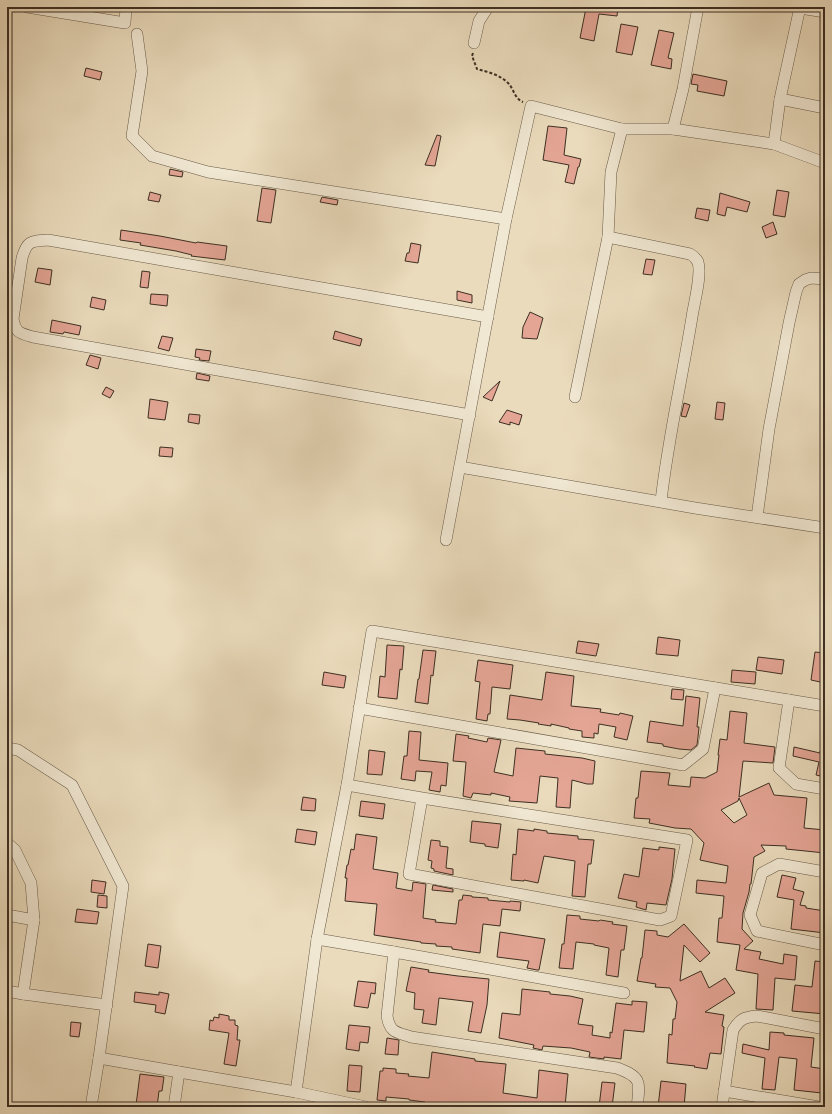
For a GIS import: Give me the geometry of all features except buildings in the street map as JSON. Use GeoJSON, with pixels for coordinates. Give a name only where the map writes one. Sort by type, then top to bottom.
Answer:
{"type":"FeatureCollection","features":[{"type":"Feature","properties":{"kind":"street"},"geometry":{"type":"LineString","coordinates":[[27,7],[125,23],[126,7]]}},
{"type":"Feature","properties":{"kind":"street"},"geometry":{"type":"LineString","coordinates":[[474,43],[479,21],[488,7]]}},
{"type":"Feature","properties":{"kind":"street"},"geometry":{"type":"LineString","coordinates":[[673,129],[683,89],[698,7]]}},
{"type":"Feature","properties":{"kind":"street"},"geometry":{"type":"LineString","coordinates":[[774,144],[780,99],[800,8],[825,12]]}},
{"type":"Feature","properties":{"kind":"street"},"geometry":{"type":"LineString","coordinates":[[136,34],[142,71],[132,136],[152,156],[208,172],[506,219]]}},
{"type":"Feature","properties":{"kind":"street"},"geometry":{"type":"LineString","coordinates":[[780,99],[825,108]]}},
{"type":"Feature","properties":{"kind":"street"},"geometry":{"type":"LineString","coordinates":[[446,540],[506,219],[531,106],[622,129],[673,129],[774,144],[825,163]]}},
{"type":"Feature","properties":{"kind":"street"},"geometry":{"type":"LineString","coordinates":[[575,397],[608,237],[611,172],[622,129]]}},
{"type":"Feature","properties":{"kind":"street"},"geometry":{"type":"LineString","coordinates":[[608,237],[690,254],[695,257],[698,263],[698,278],[688,342],[669,439],[661,502]]}},
{"type":"Feature","properties":{"kind":"street"},"geometry":{"type":"LineString","coordinates":[[470,415],[218,371],[22,334],[15,328],[13,319],[22,258],[28,244],[36,240],[48,240],[488,317]]}},
{"type":"Feature","properties":{"kind":"street"},"geometry":{"type":"LineString","coordinates":[[757,517],[769,429],[796,292],[799,284],[805,280],[811,278],[825,279]]}},
{"type":"Feature","properties":{"kind":"street"},"geometry":{"type":"LineString","coordinates":[[460,467],[661,502],[825,528]]}},
{"type":"Feature","properties":{"kind":"street"},"geometry":{"type":"LineString","coordinates":[[296,1092],[317,940],[347,785],[372,631],[825,706]]}},
{"type":"Feature","properties":{"kind":"street"},"geometry":{"type":"LineString","coordinates":[[359,708],[683,765],[702,749],[715,688]]}},
{"type":"Feature","properties":{"kind":"street"},"geometry":{"type":"LineString","coordinates":[[789,700],[779,768],[796,784],[825,789]]}},
{"type":"Feature","properties":{"kind":"street"},"geometry":{"type":"LineString","coordinates":[[7,748],[18,750],[72,786],[123,886],[107,1005],[91,1107]]}},
{"type":"Feature","properties":{"kind":"street"},"geometry":{"type":"LineString","coordinates":[[347,785],[687,840],[671,916],[660,920],[409,874],[422,798]]}},
{"type":"Feature","properties":{"kind":"street"},"geometry":{"type":"LineString","coordinates":[[7,843],[15,850],[31,883],[34,920],[23,994]]}},
{"type":"Feature","properties":{"kind":"street"},"geometry":{"type":"LineString","coordinates":[[825,872],[780,864],[762,873],[750,915],[757,931],[825,945]]}},
{"type":"Feature","properties":{"kind":"street"},"geometry":{"type":"LineString","coordinates":[[7,915],[34,920]]}},
{"type":"Feature","properties":{"kind":"street"},"geometry":{"type":"LineString","coordinates":[[317,940],[394,952],[624,993]]}},
{"type":"Feature","properties":{"kind":"street"},"geometry":{"type":"LineString","coordinates":[[394,952],[387,1016],[392,1029],[411,1037],[617,1068],[636,1078],[639,1087],[637,1107]]}},
{"type":"Feature","properties":{"kind":"street"},"geometry":{"type":"LineString","coordinates":[[7,991],[107,1005]]}},
{"type":"Feature","properties":{"kind":"street"},"geometry":{"type":"LineString","coordinates":[[722,1107],[733,1030],[740,1020],[746,1017],[757,1016],[825,1029]]}},
{"type":"Feature","properties":{"kind":"street"},"geometry":{"type":"LineString","coordinates":[[99,1058],[296,1092],[366,1107]]}},
{"type":"Feature","properties":{"kind":"street"},"geometry":{"type":"LineString","coordinates":[[174,1107],[179,1072]]}},
{"type":"Feature","properties":{"kind":"street"},"geometry":{"type":"LineString","coordinates":[[724,1091],[819,1107]]}},
{"type":"Feature","properties":{"kind":"path"},"geometry":{"type":"LineString","coordinates":[[474,43],[472,56],[477,69],[493,74],[508,84],[519,100],[531,106]]}}]}
